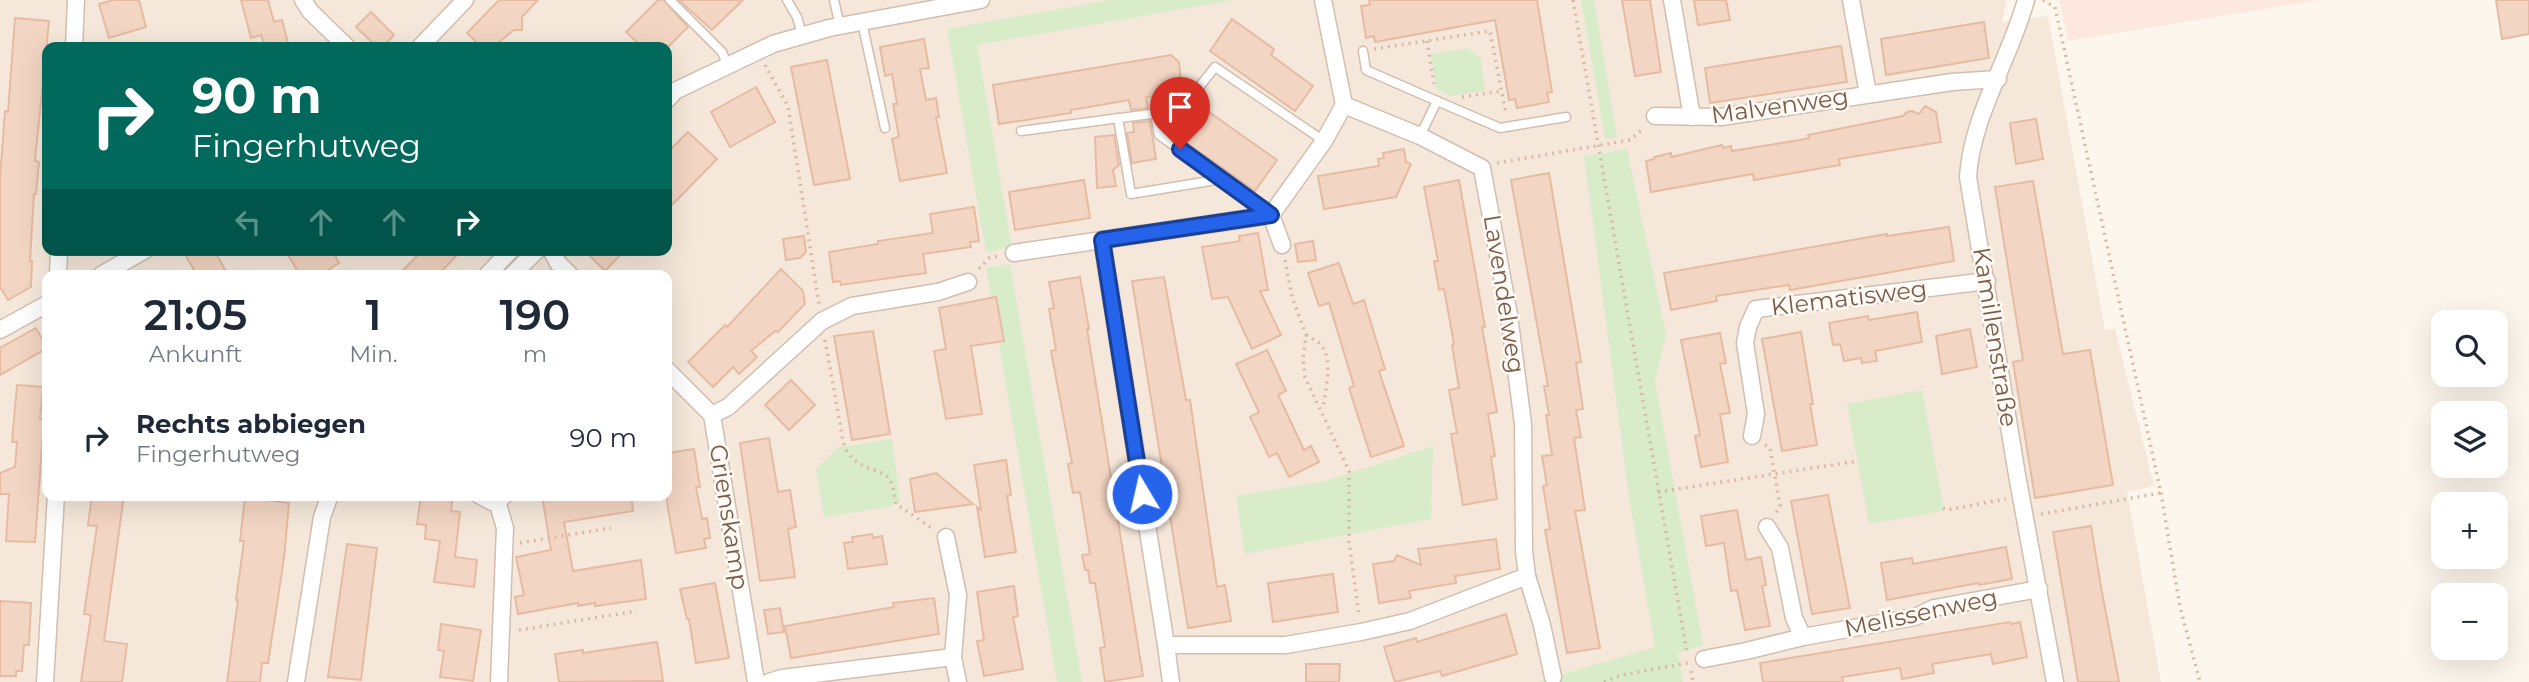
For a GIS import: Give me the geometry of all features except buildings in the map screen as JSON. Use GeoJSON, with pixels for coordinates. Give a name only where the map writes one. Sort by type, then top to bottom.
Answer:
{"type":"FeatureCollection","features":[{"type":"Feature","properties":{"kind":"street"},"geometry":{"type":"LineString","coordinates":[[75,42],[76,0]]}},
{"type":"Feature","properties":{"kind":"street"},"geometry":{"type":"LineString","coordinates":[[303,0],[310,12],[342,42]]}},
{"type":"Feature","properties":{"kind":"street"},"geometry":{"type":"LineString","coordinates":[[426,42],[465,0]]}},
{"type":"Feature","properties":{"kind":"street"},"geometry":{"type":"LineString","coordinates":[[1014,253],[1271,215],[1324,141],[1344,105],[1323,0]]}},
{"type":"Feature","properties":{"kind":"street","name":"Malvenweg"},"geometry":{"type":"LineString","coordinates":[[1672,0],[1692,117]]}},
{"type":"Feature","properties":{"kind":"street","name":"Malvenweg"},"geometry":{"type":"LineString","coordinates":[[1851,0],[1868,94]]}},
{"type":"Feature","properties":{"kind":"street","name":"Kamillenstraße"},"geometry":{"type":"LineString","coordinates":[[2026,0],[2009,52],[1974,138],[1968,177],[2055,682]]}},
{"type":"Feature","properties":{"kind":"street"},"geometry":{"type":"LineString","coordinates":[[672,94],[754,51],[802,35],[970,1]]}},
{"type":"Feature","properties":{"kind":"street","name":"Malvenweg"},"geometry":{"type":"LineString","coordinates":[[1655,116],[1721,117],[1952,82],[1998,79]]}},
{"type":"Feature","properties":{"kind":"street"},"geometry":{"type":"LineString","coordinates":[[1344,105],[1420,136],[1482,168]]}},
{"type":"Feature","properties":{"kind":"street","name":"Lavendelweg"},"geometry":{"type":"LineString","coordinates":[[1482,168],[1509,315],[1523,424],[1524,551],[1527,576],[1542,625],[1553,677]]}},
{"type":"Feature","properties":{"kind":"street"},"geometry":{"type":"LineString","coordinates":[[1271,215],[1282,245]]}},
{"type":"Feature","properties":{"kind":"street"},"geometry":{"type":"LineString","coordinates":[[1102,240],[1171,682]]}},
{"type":"Feature","properties":{"kind":"street"},"geometry":{"type":"LineString","coordinates":[[110,270],[134,256]]}},
{"type":"Feature","properties":{"kind":"street"},"geometry":{"type":"LineString","coordinates":[[492,270],[505,256]]}},
{"type":"Feature","properties":{"kind":"street"},"geometry":{"type":"LineString","coordinates":[[517,270],[529,256]]}},
{"type":"Feature","properties":{"kind":"street"},"geometry":{"type":"LineString","coordinates":[[555,256],[566,270]]}},
{"type":"Feature","properties":{"kind":"street","name":"Klematisweg"},"geometry":{"type":"LineString","coordinates":[[1752,436],[1756,414],[1745,344],[1748,327],[1756,310],[1987,281]]}},
{"type":"Feature","properties":{"kind":"street"},"geometry":{"type":"LineString","coordinates":[[712,415],[728,407],[821,321],[852,306],[938,292],[968,282]]}},
{"type":"Feature","properties":{"kind":"street"},"geometry":{"type":"LineString","coordinates":[[0,330],[42,307]]}},
{"type":"Feature","properties":{"kind":"street","name":"Grienskamp"},"geometry":{"type":"LineString","coordinates":[[672,375],[712,415],[756,682]]}},
{"type":"Feature","properties":{"kind":"street"},"geometry":{"type":"LineString","coordinates":[[45,682],[56,501]]}},
{"type":"Feature","properties":{"kind":"street"},"geometry":{"type":"LineString","coordinates":[[296,682],[322,517],[328,501]]}},
{"type":"Feature","properties":{"kind":"street"},"geometry":{"type":"LineString","coordinates":[[499,682],[505,545],[501,501]]}},
{"type":"Feature","properties":{"kind":"street"},"geometry":{"type":"LineString","coordinates":[[1768,527],[1780,548],[1794,618],[1803,637]]}},
{"type":"Feature","properties":{"kind":"street"},"geometry":{"type":"LineString","coordinates":[[946,537],[958,595],[953,657],[958,682]]}},
{"type":"Feature","properties":{"kind":"street"},"geometry":{"type":"LineString","coordinates":[[1166,645],[1286,645],[1360,632],[1410,621],[1527,576]]}},
{"type":"Feature","properties":{"kind":"street","name":"Melissenweg"},"geometry":{"type":"LineString","coordinates":[[1697,660],[1915,617],[1934,608],[2039,589]]}},
{"type":"Feature","properties":{"kind":"street"},"geometry":{"type":"LineString","coordinates":[[769,682],[782,678],[953,657]]}},
{"type":"Feature","properties":{"kind":"lane"},"geometry":{"type":"LineString","coordinates":[[670,0],[722,52],[727,64]]}},
{"type":"Feature","properties":{"kind":"lane"},"geometry":{"type":"LineString","coordinates":[[787,0],[797,17],[802,35]]}},
{"type":"Feature","properties":{"kind":"lane"},"geometry":{"type":"LineString","coordinates":[[834,0],[840,26]]}},
{"type":"Feature","properties":{"kind":"lane"},"geometry":{"type":"LineString","coordinates":[[862,22],[885,128]]}},
{"type":"Feature","properties":{"kind":"lane"},"geometry":{"type":"LineString","coordinates":[[1363,51],[1366,70],[1500,128],[1566,117]]}},
{"type":"Feature","properties":{"kind":"lane"},"geometry":{"type":"LineString","coordinates":[[1021,131],[1181,110],[1215,67],[1324,141]]}},
{"type":"Feature","properties":{"kind":"lane"},"geometry":{"type":"LineString","coordinates":[[1420,136],[1437,101]]}},
{"type":"Feature","properties":{"kind":"lane"},"geometry":{"type":"LineString","coordinates":[[1155,113],[1159,135],[1271,215]]}},
{"type":"Feature","properties":{"kind":"lane"},"geometry":{"type":"LineString","coordinates":[[1118,118],[1131,194],[1222,179]]}},
{"type":"Feature","properties":{"kind":"path"},"geometry":{"type":"LineString","coordinates":[[1573,0],[1658,492],[1697,660],[1692,682]]}},
{"type":"Feature","properties":{"kind":"path"},"geometry":{"type":"LineString","coordinates":[[2043,0],[2055,7],[2161,493],[2180,607],[2200,682]]}},
{"type":"Feature","properties":{"kind":"path"},"geometry":{"type":"LineString","coordinates":[[1363,51],[1490,31],[1508,127]]}},
{"type":"Feature","properties":{"kind":"path"},"geometry":{"type":"LineString","coordinates":[[1427,41],[1437,101],[1501,91]]}},
{"type":"Feature","properties":{"kind":"path"},"geometry":{"type":"LineString","coordinates":[[754,51],[768,69],[788,106],[821,321],[844,446],[848,455],[866,469],[886,475],[891,482],[895,503],[946,537]]}},
{"type":"Feature","properties":{"kind":"path"},"geometry":{"type":"LineString","coordinates":[[1482,168],[1630,140],[1642,132],[1655,116]]}},
{"type":"Feature","properties":{"kind":"path"},"geometry":{"type":"LineString","coordinates":[[1282,245],[1292,297],[1306,335],[1303,358],[1305,377],[1349,471],[1349,541],[1360,632]]}},
{"type":"Feature","properties":{"kind":"path"},"geometry":{"type":"LineString","coordinates":[[968,282],[989,258],[1014,253]]}},
{"type":"Feature","properties":{"kind":"path"},"geometry":{"type":"LineString","coordinates":[[1306,335],[1321,345],[1326,357],[1327,375],[1322,411]]}},
{"type":"Feature","properties":{"kind":"path"},"geometry":{"type":"LineString","coordinates":[[1752,436],[1770,448],[1780,506],[1768,527]]}},
{"type":"Feature","properties":{"kind":"path"},"geometry":{"type":"LineString","coordinates":[[1658,492],[1858,461]]}},
{"type":"Feature","properties":{"kind":"path"},"geometry":{"type":"LineString","coordinates":[[2025,517],[2161,493]]}},
{"type":"Feature","properties":{"kind":"path"},"geometry":{"type":"LineString","coordinates":[[1943,508],[1947,510],[2022,496]]}},
{"type":"Feature","properties":{"kind":"path"},"geometry":{"type":"LineString","coordinates":[[505,545],[611,528]]}},
{"type":"Feature","properties":{"kind":"path"},"geometry":{"type":"LineString","coordinates":[[503,632],[637,611]]}},
{"type":"Feature","properties":{"kind":"path"},"geometry":{"type":"LineString","coordinates":[[1604,682],[1622,675],[1697,660]]}},
{"type":"Feature","properties":{"kind":"shaded area"},"geometry":{"type":"Polygon","coordinates":[[[0,0],[2007,0],[2002,22],[2048,16],[2105,330],[2115,329],[2154,486],[2127,492],[2161,682],[1683,682],[1676,642],[1536,682],[0,682],[0,0]]]}},
{"type":"Feature","properties":{"kind":"shaded area"},"geometry":{"type":"Polygon","coordinates":[[[2059,0],[2320,0],[2068,41],[2059,0]]]}},
{"type":"Feature","properties":{"kind":"green space"},"geometry":{"type":"Polygon","coordinates":[[[1109,0],[1234,0],[977,45],[1012,247],[986,252],[947,29],[1109,0]]]}},
{"type":"Feature","properties":{"kind":"green space"},"geometry":{"type":"Polygon","coordinates":[[[1581,0],[1594,0],[1617,138],[1605,138],[1581,0]]]}},
{"type":"Feature","properties":{"kind":"green space"},"geometry":{"type":"Polygon","coordinates":[[[1468,48],[1481,58],[1485,90],[1452,96],[1436,89],[1431,54],[1468,48]]]}},
{"type":"Feature","properties":{"kind":"green space"},"geometry":{"type":"Polygon","coordinates":[[[1627,149],[1666,334],[1655,382],[1703,645],[1678,653],[1683,682],[1536,682],[1655,647],[1629,497],[1584,156],[1627,149]]]}},
{"type":"Feature","properties":{"kind":"green space"},"geometry":{"type":"Polygon","coordinates":[[[1010,264],[1082,682],[1057,682],[986,268],[1010,264]]]}},
{"type":"Feature","properties":{"kind":"green space"},"geometry":{"type":"Polygon","coordinates":[[[1922,390],[1944,511],[1869,524],[1847,404],[1922,390]]]}},
{"type":"Feature","properties":{"kind":"green space"},"geometry":{"type":"Polygon","coordinates":[[[892,439],[900,502],[889,507],[824,517],[816,469],[839,447],[892,439]]]}},
{"type":"Feature","properties":{"kind":"green space"},"geometry":{"type":"Polygon","coordinates":[[[1433,446],[1431,519],[1245,554],[1236,496],[1327,481],[1433,446]]]}},
{"type":"Feature","properties":{"kind":"route"},"geometry":{"type":"LineString","coordinates":[[1142,494],[1102,240],[1271,215],[1180,149]]}}]}
